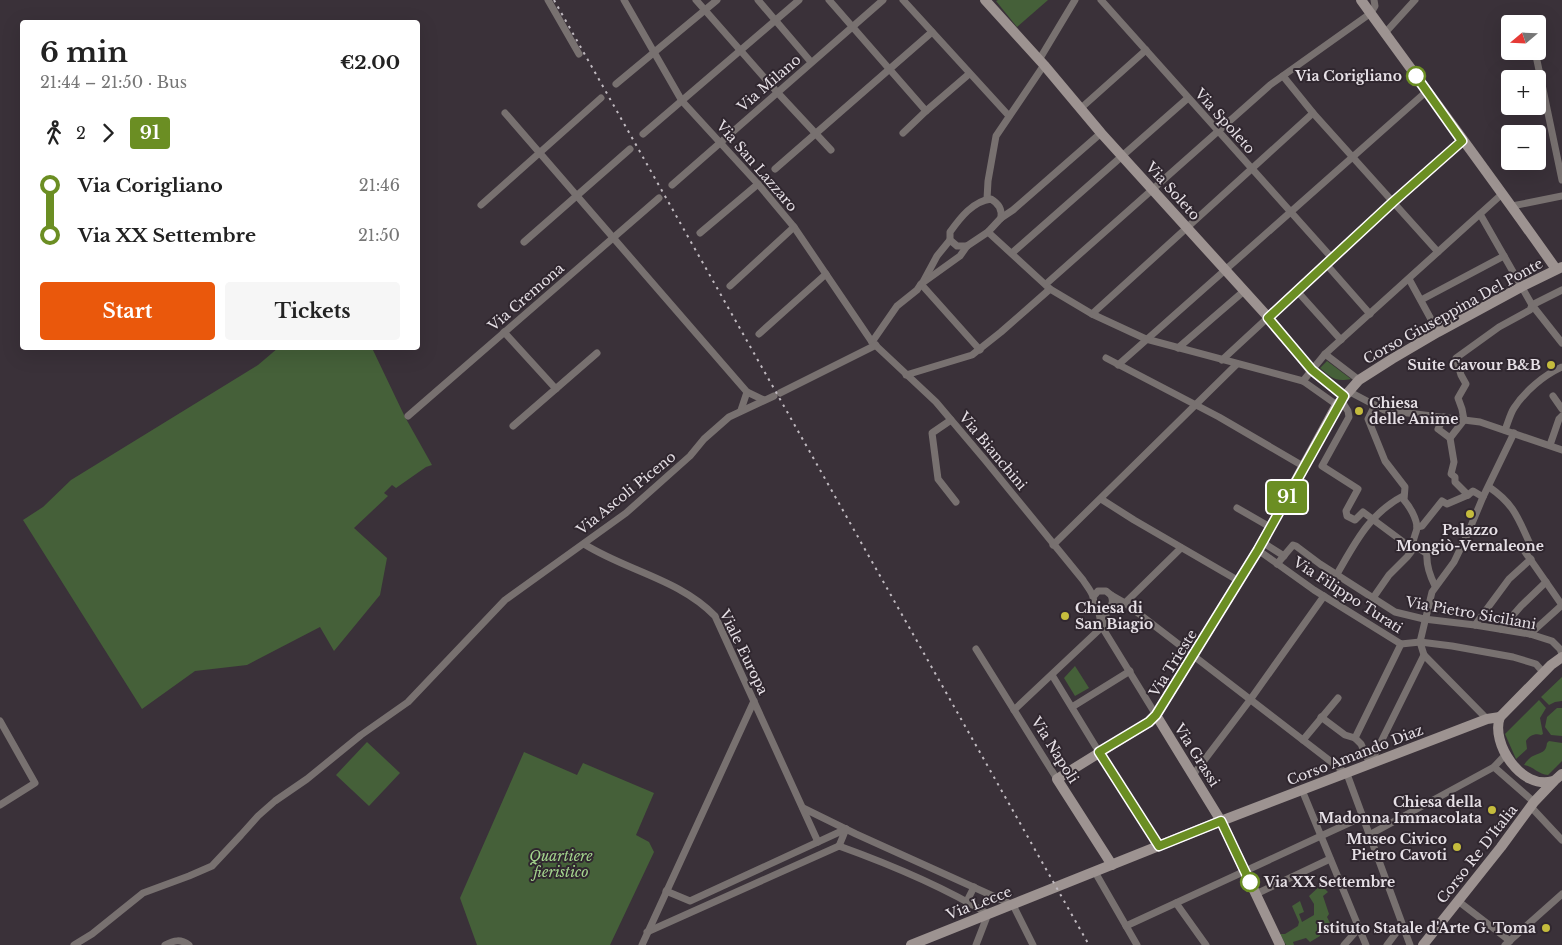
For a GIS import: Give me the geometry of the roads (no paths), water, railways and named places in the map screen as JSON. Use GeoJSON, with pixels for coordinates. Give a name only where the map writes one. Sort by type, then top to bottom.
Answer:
{"type":"FeatureCollection","features":[{"type":"Feature","properties":{"kind":"street"},"geometry":{"type":"LineString","coordinates":[[548,0],[579,54]]}},
{"type":"Feature","properties":{"kind":"street","name":"Via San Lazzaro"},"geometry":{"type":"LineString","coordinates":[[624,0],[682,101],[758,184],[794,227],[874,344]]}},
{"type":"Feature","properties":{"kind":"street"},"geometry":{"type":"LineString","coordinates":[[696,0],[830,150]]}},
{"type":"Feature","properties":{"kind":"street"},"geometry":{"type":"LineString","coordinates":[[616,84],[717,0]]}},
{"type":"Feature","properties":{"kind":"street"},"geometry":{"type":"LineString","coordinates":[[758,0],[811,62]]}},
{"type":"Feature","properties":{"kind":"street"},"geometry":{"type":"LineString","coordinates":[[643,134],[799,0]]}},
{"type":"Feature","properties":{"kind":"street"},"geometry":{"type":"LineString","coordinates":[[829,0],[926,110]]}},
{"type":"Feature","properties":{"kind":"street","name":"Via Milano"},"geometry":{"type":"LineString","coordinates":[[672,185],[883,0]]}},
{"type":"Feature","properties":{"kind":"street"},"geometry":{"type":"LineString","coordinates":[[903,0],[1009,116]]}},
{"type":"Feature","properties":{"kind":"street","name":"Via Soleto"},"geometry":{"type":"LineString","coordinates":[[985,0],[1312,370],[1343,398]]}},
{"type":"Feature","properties":{"kind":"street"},"geometry":{"type":"LineString","coordinates":[[986,199],[996,136],[1041,62],[1075,0]]}},
{"type":"Feature","properties":{"kind":"street"},"geometry":{"type":"LineString","coordinates":[[1361,0],[1462,141],[1559,268]]}},
{"type":"Feature","properties":{"kind":"street"},"geometry":{"type":"LineString","coordinates":[[906,375],[972,355],[980,350],[1270,85],[1370,13],[1375,6],[1374,0]]}},
{"type":"Feature","properties":{"kind":"street"},"geometry":{"type":"LineString","coordinates":[[1385,33],[1415,0]]}},
{"type":"Feature","properties":{"kind":"street","name":"Via Spoleto"},"geometry":{"type":"LineString","coordinates":[[1104,1],[1290,211],[1370,314]]}},
{"type":"Feature","properties":{"kind":"street"},"geometry":{"type":"LineString","coordinates":[[775,169],[932,32]]}},
{"type":"Feature","properties":{"kind":"street"},"geometry":{"type":"LineString","coordinates":[[1080,109],[1146,50]]}},
{"type":"Feature","properties":{"kind":"street"},"geometry":{"type":"LineString","coordinates":[[1537,60],[1562,180]]}},
{"type":"Feature","properties":{"kind":"street"},"geometry":{"type":"LineString","coordinates":[[903,133],[926,110],[970,74]]}},
{"type":"Feature","properties":{"kind":"street"},"geometry":{"type":"LineString","coordinates":[[1283,76],[1313,113],[1438,252]]}},
{"type":"Feature","properties":{"kind":"street"},"geometry":{"type":"LineString","coordinates":[[1118,365],[1427,91]]}},
{"type":"Feature","properties":{"kind":"street"},"geometry":{"type":"LineString","coordinates":[[481,205],[601,98]]}},
{"type":"Feature","properties":{"kind":"street"},"geometry":{"type":"LineString","coordinates":[[1012,253],[1188,98]]}},
{"type":"Feature","properties":{"kind":"street"},"geometry":{"type":"LineString","coordinates":[[505,113],[747,392],[764,400]]}},
{"type":"Feature","properties":{"kind":"street"},"geometry":{"type":"LineString","coordinates":[[1092,314],[1313,113]]}},
{"type":"Feature","properties":{"kind":"street"},"geometry":{"type":"LineString","coordinates":[[921,284],[960,256],[967,246],[988,232],[1001,218],[1100,132]]}},
{"type":"Feature","properties":{"kind":"street"},"geometry":{"type":"LineString","coordinates":[[1222,360],[1462,141]]}},
{"type":"Feature","properties":{"kind":"street"},"geometry":{"type":"LineString","coordinates":[[524,242],[630,149]]}},
{"type":"Feature","properties":{"kind":"street"},"geometry":{"type":"LineString","coordinates":[[700,233],[758,184]]}},
{"type":"Feature","properties":{"kind":"street"},"geometry":{"type":"LineString","coordinates":[[1303,381],[1325,354],[1502,194]]}},
{"type":"Feature","properties":{"kind":"street"},"geometry":{"type":"LineString","coordinates":[[1512,206],[1562,196]]}},
{"type":"Feature","properties":{"kind":"street","name":"Via Cremona"},"geometry":{"type":"LineString","coordinates":[[408,416],[659,198]]}},
{"type":"Feature","properties":{"kind":"street"},"geometry":{"type":"LineString","coordinates":[[874,344],[897,306],[918,290],[937,256],[950,240],[950,232],[976,203],[991,198],[997,203],[1001,211],[1001,218]]}},
{"type":"Feature","properties":{"kind":"street"},"geometry":{"type":"LineString","coordinates":[[1480,214],[1532,305],[1562,343]]}},
{"type":"Feature","properties":{"kind":"street"},"geometry":{"type":"LineString","coordinates":[[730,286],[794,227]]}},
{"type":"Feature","properties":{"kind":"street"},"geometry":{"type":"LineString","coordinates":[[988,232],[1048,287],[1092,314],[1146,339],[1303,381],[1343,398],[1375,405],[1384,410],[1480,422],[1562,450]]}},
{"type":"Feature","properties":{"kind":"street"},"geometry":{"type":"LineString","coordinates":[[950,240],[957,246],[967,246]]}},
{"type":"Feature","properties":{"kind":"street"},"geometry":{"type":"LineString","coordinates":[[1421,300],[1504,256]]}},
{"type":"Feature","properties":{"kind":"street","name":"Corso Giuseppina Del Ponte"},"geometry":{"type":"LineString","coordinates":[[1303,466],[1343,398],[1359,380],[1438,332],[1559,268]]}},
{"type":"Feature","properties":{"kind":"street"},"geometry":{"type":"LineString","coordinates":[[759,334],[826,274]]}},
{"type":"Feature","properties":{"kind":"street"},"geometry":{"type":"LineString","coordinates":[[1409,279],[1438,332]]}},
{"type":"Feature","properties":{"kind":"street"},"geometry":{"type":"LineString","coordinates":[[921,284],[980,350]]}},
{"type":"Feature","properties":{"kind":"street"},"geometry":{"type":"LineString","coordinates":[[1450,438],[1464,420],[1458,398],[1466,384],[1456,358],[1499,327],[1530,310],[1532,305],[1562,290]]}},
{"type":"Feature","properties":{"kind":"street"},"geometry":{"type":"LineString","coordinates":[[1178,348],[1244,291]]}},
{"type":"Feature","properties":{"kind":"street"},"geometry":{"type":"LineString","coordinates":[[1297,291],[1341,340]]}},
{"type":"Feature","properties":{"kind":"street"},"geometry":{"type":"LineString","coordinates":[[504,332],[556,389]]}},
{"type":"Feature","properties":{"kind":"street","name":"Via Bianchini"},"geometry":{"type":"LineString","coordinates":[[874,344],[936,402],[1083,580]]}},
{"type":"Feature","properties":{"kind":"street","name":"Via Ascoli Piceno"},"geometry":{"type":"LineString","coordinates":[[74,945],[92,934],[143,893],[212,866],[269,806],[307,779],[361,735],[408,702],[505,600],[626,513],[690,456],[729,417],[874,344]]}},
{"type":"Feature","properties":{"kind":"street"},"geometry":{"type":"LineString","coordinates":[[513,426],[597,353]]}},
{"type":"Feature","properties":{"kind":"street"},"geometry":{"type":"LineString","coordinates":[[1325,354],[1359,380]]}},
{"type":"Feature","properties":{"kind":"street"},"geometry":{"type":"LineString","coordinates":[[1106,358],[1196,405],[1303,466]]}},
{"type":"Feature","properties":{"kind":"street"},"geometry":{"type":"LineString","coordinates":[[1053,546],[1237,364]]}},
{"type":"Feature","properties":{"kind":"street"},"geometry":{"type":"LineString","coordinates":[[1505,430],[1514,408],[1529,391],[1542,378],[1562,367]]}},
{"type":"Feature","properties":{"kind":"street"},"geometry":{"type":"LineString","coordinates":[[741,410],[747,392]]}},
{"type":"Feature","properties":{"kind":"street"},"geometry":{"type":"LineString","coordinates":[[1553,396],[1562,409]]}},
{"type":"Feature","properties":{"kind":"street"},"geometry":{"type":"LineString","coordinates":[[1343,398],[1349,417],[1322,466],[1358,489],[1346,511],[1347,516],[1355,520],[1363,512],[1410,547],[1417,547],[1426,554],[1430,577],[1435,586]]}},
{"type":"Feature","properties":{"kind":"street"},"geometry":{"type":"LineString","coordinates":[[1375,405],[1368,420],[1384,461],[1405,488],[1404,500],[1413,510],[1417,527],[1412,544],[1414,548]]}},
{"type":"Feature","properties":{"kind":"street"},"geometry":{"type":"LineString","coordinates":[[1550,445],[1558,419],[1562,416]]}},
{"type":"Feature","properties":{"kind":"street"},"geometry":{"type":"LineString","coordinates":[[1444,417],[1438,429],[1450,438],[1454,462],[1451,474],[1455,477],[1455,482],[1468,495]]}},
{"type":"Feature","properties":{"kind":"street"},"geometry":{"type":"LineString","coordinates":[[951,420],[932,433],[938,479],[956,502]]}},
{"type":"Feature","properties":{"kind":"street"},"geometry":{"type":"LineString","coordinates":[[1487,718],[1424,655],[1420,642],[1432,592],[1454,562],[1514,433]]}},
{"type":"Feature","properties":{"kind":"street","name":"Via Trieste"},"geometry":{"type":"LineString","coordinates":[[1056,779],[1149,722],[1156,715],[1260,546],[1303,466]]}},
{"type":"Feature","properties":{"kind":"street"},"geometry":{"type":"LineString","coordinates":[[1489,487],[1502,496],[1513,508],[1530,544],[1523,549],[1562,605],[1530,634]]}},
{"type":"Feature","properties":{"kind":"street"},"geometry":{"type":"LineString","coordinates":[[1417,527],[1422,526],[1442,501],[1447,504],[1473,491],[1483,497]]}},
{"type":"Feature","properties":{"kind":"street"},"geometry":{"type":"LineString","coordinates":[[1337,574],[1348,553],[1372,520],[1387,504],[1403,496]]}},
{"type":"Feature","properties":{"kind":"street"},"geometry":{"type":"LineString","coordinates":[[1101,499],[1239,581]]}},
{"type":"Feature","properties":{"kind":"street"},"geometry":{"type":"LineString","coordinates":[[1237,508],[1270,526]]}},
{"type":"Feature","properties":{"kind":"street","name":"Viale Europa"},"geometry":{"type":"LineString","coordinates":[[584,544],[600,554],[684,590],[704,604],[715,616],[818,842]]}},
{"type":"Feature","properties":{"kind":"street","name":"Via Pietro Siciliani"},"geometry":{"type":"LineString","coordinates":[[1284,556],[1293,545],[1296,546],[1395,612],[1424,619],[1530,634],[1552,641],[1560,649],[1562,656]]}},
{"type":"Feature","properties":{"kind":"street"},"geometry":{"type":"LineString","coordinates":[[1260,546],[1284,556],[1277,564]]}},
{"type":"Feature","properties":{"kind":"street","name":"Via Filippo Turati"},"geometry":{"type":"LineString","coordinates":[[1260,546],[1277,564],[1401,644],[1420,642],[1512,657],[1536,664],[1543,672]]}},
{"type":"Feature","properties":{"kind":"street"},"geometry":{"type":"LineString","coordinates":[[1083,580],[1098,609],[1101,610],[1125,603],[1181,548]]}},
{"type":"Feature","properties":{"kind":"street"},"geometry":{"type":"LineString","coordinates":[[1373,598],[1389,575],[1414,548]]}},
{"type":"Feature","properties":{"kind":"street"},"geometry":{"type":"LineString","coordinates":[[1475,625],[1509,580],[1531,559]]}},
{"type":"Feature","properties":{"kind":"street"},"geometry":{"type":"LineString","coordinates":[[1083,580],[1125,603],[1347,774],[1410,945]]}},
{"type":"Feature","properties":{"kind":"street"},"geometry":{"type":"LineString","coordinates":[[1501,629],[1546,582]]}},
{"type":"Feature","properties":{"kind":"street"},"geometry":{"type":"LineString","coordinates":[[1093,597],[1098,591],[1102,590]]}},
{"type":"Feature","properties":{"kind":"street"},"geometry":{"type":"LineString","coordinates":[[1014,710],[1102,627],[1113,599],[1111,595]]}},
{"type":"Feature","properties":{"kind":"street"},"geometry":{"type":"LineString","coordinates":[[1193,775],[1250,700],[1324,596]]}},
{"type":"Feature","properties":{"kind":"street","name":"Via Grassi"},"geometry":{"type":"LineString","coordinates":[[1098,609],[1102,627],[1221,821],[1280,945]]}},
{"type":"Feature","properties":{"kind":"street"},"geometry":{"type":"LineString","coordinates":[[1354,738],[1401,644]]}},
{"type":"Feature","properties":{"kind":"street","name":"Via Napoli"},"geometry":{"type":"LineString","coordinates":[[976,649],[1112,866]]}},
{"type":"Feature","properties":{"kind":"street"},"geometry":{"type":"LineString","coordinates":[[1370,764],[1424,655]]}},
{"type":"Feature","properties":{"kind":"street"},"geometry":{"type":"LineString","coordinates":[[1558,777],[1541,781],[1525,775],[1512,763],[1506,754],[1497,726],[1500,717],[1543,672],[1562,656]]}},
{"type":"Feature","properties":{"kind":"street"},"geometry":{"type":"LineString","coordinates":[[1072,707],[1130,671]]}},
{"type":"Feature","properties":{"kind":"street"},"geometry":{"type":"LineString","coordinates":[[1052,675],[1159,846]]}},
{"type":"Feature","properties":{"kind":"street"},"geometry":{"type":"LineString","coordinates":[[1303,740],[1338,698]]}},
{"type":"Feature","properties":{"kind":"street"},"geometry":{"type":"LineString","coordinates":[[642,945],[754,701]]}},
{"type":"Feature","properties":{"kind":"street"},"geometry":{"type":"LineString","coordinates":[[1321,717],[1361,744],[1370,764]]}},
{"type":"Feature","properties":{"kind":"street","name":"Corso Amando Diaz"},"geometry":{"type":"LineString","coordinates":[[1159,846],[1487,718],[1500,717]]}},
{"type":"Feature","properties":{"kind":"street"},"geometry":{"type":"LineString","coordinates":[[0,721],[35,783],[0,805]]}},
{"type":"Feature","properties":{"kind":"street"},"geometry":{"type":"LineString","coordinates":[[1369,835],[1494,767],[1506,754]]}},
{"type":"Feature","properties":{"kind":"street"},"geometry":{"type":"LineString","coordinates":[[1494,767],[1532,804],[1562,840]]}},
{"type":"Feature","properties":{"kind":"street","name":"Corso Re D'Italia"},"geometry":{"type":"LineString","coordinates":[[1423,945],[1532,804],[1558,777]]}},
{"type":"Feature","properties":{"kind":"street"},"geometry":{"type":"LineString","coordinates":[[1302,790],[1366,945]]}},
{"type":"Feature","properties":{"kind":"street"},"geometry":{"type":"LineString","coordinates":[[803,808],[1013,905],[1033,945]]}},
{"type":"Feature","properties":{"kind":"street"},"geometry":{"type":"LineString","coordinates":[[1126,926],[1362,817]]}},
{"type":"Feature","properties":{"kind":"street"},"geometry":{"type":"LineString","coordinates":[[666,892],[690,901],[846,829]]}},
{"type":"Feature","properties":{"kind":"street"},"geometry":{"type":"LineString","coordinates":[[647,932],[839,846],[846,829]]}},
{"type":"Feature","properties":{"kind":"street"},"geometry":{"type":"LineString","coordinates":[[839,846],[906,873],[967,901],[988,914],[976,945]]}},
{"type":"Feature","properties":{"kind":"street","name":"Via Lecce"},"geometry":{"type":"LineString","coordinates":[[911,945],[1159,846]]}},
{"type":"Feature","properties":{"kind":"street"},"geometry":{"type":"LineString","coordinates":[[1256,894],[1330,859]]}},
{"type":"Feature","properties":{"kind":"street"},"geometry":{"type":"LineString","coordinates":[[1095,872],[1137,945]]}},
{"type":"Feature","properties":{"kind":"street"},"geometry":{"type":"LineString","coordinates":[[967,901],[974,887]]}},
{"type":"Feature","properties":{"kind":"street"},"geometry":{"type":"LineString","coordinates":[[1458,901],[1507,943],[1561,897]]}},
{"type":"Feature","properties":{"kind":"street"},"geometry":{"type":"LineString","coordinates":[[690,901],[694,912]]}},
{"type":"Feature","properties":{"kind":"street"},"geometry":{"type":"LineString","coordinates":[[1176,903],[1206,945]]}},
{"type":"Feature","properties":{"kind":"street"},"geometry":{"type":"LineString","coordinates":[[1386,945],[1402,925]]}},
{"type":"Feature","properties":{"kind":"street"},"geometry":{"type":"LineString","coordinates":[[1344,945],[1359,928]]}},
{"type":"Feature","properties":{"kind":"street"},"geometry":{"type":"LineString","coordinates":[[165,945],[172,941],[182,941],[189,945]]}},
{"type":"Feature","properties":{"kind":"railway"},"geometry":{"type":"LineString","coordinates":[[554,0],[1089,945]]}},
{"type":"Feature","properties":{"kind":"place","name":"Via Corigliano"},"geometry":{"type":"Point","coordinates":[1416,76]}},
{"type":"Feature","properties":{"kind":"place","name":"Suite Cavour B&B"},"geometry":{"type":"Point","coordinates":[1551,365]}},
{"type":"Feature","properties":{"kind":"place","name":"Chiesa delle Anime"},"geometry":{"type":"Point","coordinates":[1359,411]}},
{"type":"Feature","properties":{"kind":"place","name":"Palazzo Mongiò-Vernaleone"},"geometry":{"type":"Point","coordinates":[1470,514]}},
{"type":"Feature","properties":{"kind":"place","name":"Chiesa di San Biagio"},"geometry":{"type":"Point","coordinates":[1065,616]}},
{"type":"Feature","properties":{"kind":"place","name":"Chiesa della Madonna Immacolata"},"geometry":{"type":"Point","coordinates":[1492,810]}},
{"type":"Feature","properties":{"kind":"place","name":"Museo Civico Pietro Cavoti"},"geometry":{"type":"Point","coordinates":[1457,847]}},
{"type":"Feature","properties":{"kind":"place","name":"Via XX Settembre"},"geometry":{"type":"Point","coordinates":[1250,882]}},
{"type":"Feature","properties":{"kind":"place","name":"Istituto Statale d'Arte G. Toma"},"geometry":{"type":"Point","coordinates":[1546,928]}},
{"type":"Feature","properties":{"kind":"park label","name":"Quartiere fieristico"},"geometry":{"type":"Point","coordinates":[561,864]}}]}
